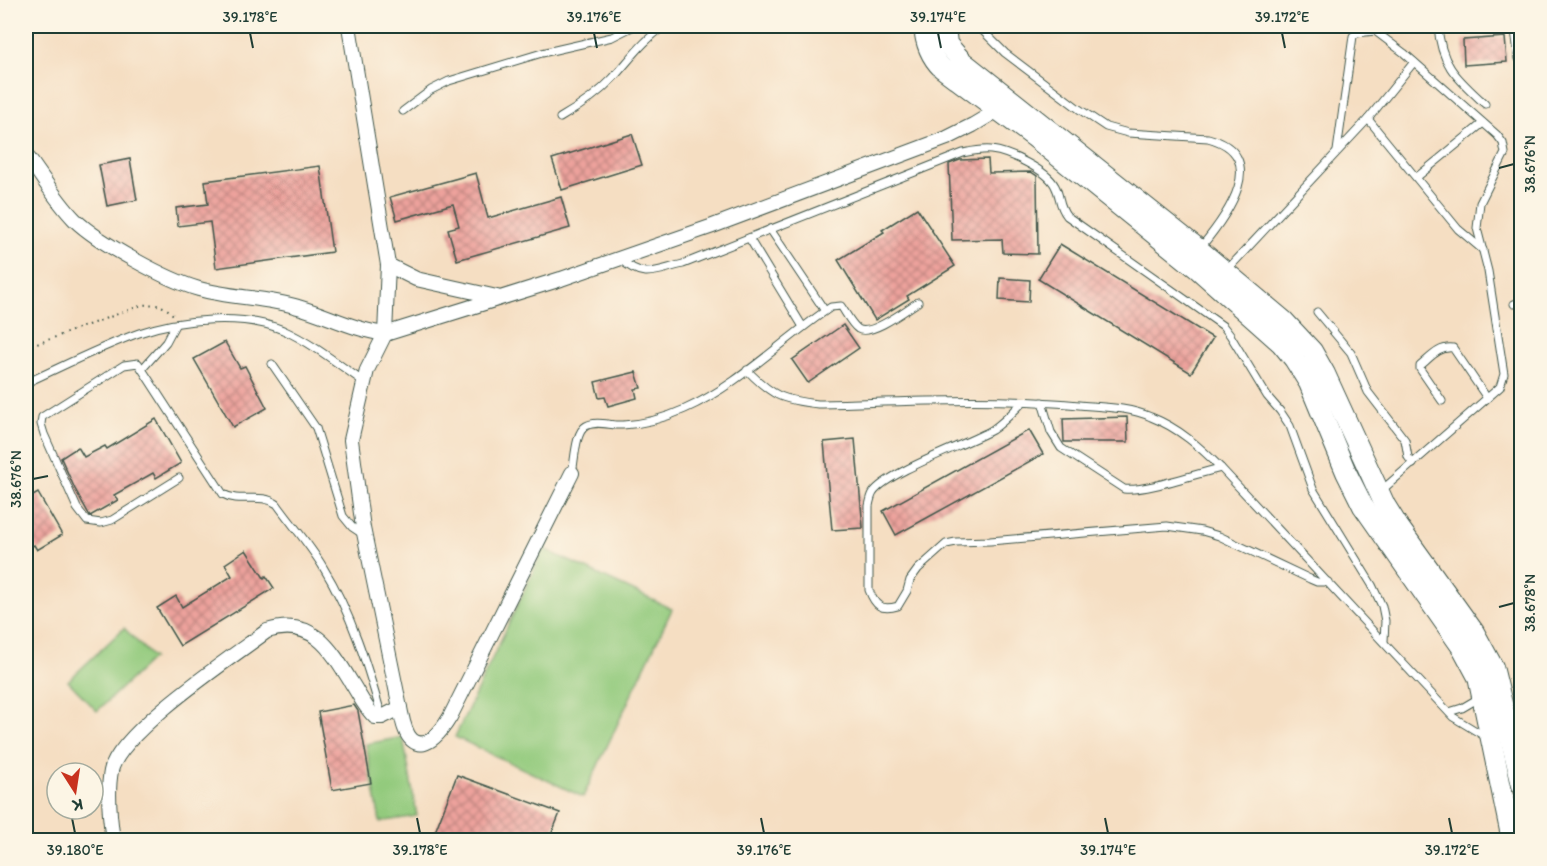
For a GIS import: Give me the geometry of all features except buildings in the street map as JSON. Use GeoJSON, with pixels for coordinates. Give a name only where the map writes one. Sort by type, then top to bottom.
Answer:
{"type":"FeatureCollection","features":[{"type":"Feature","properties":{"kind":"main road"},"geometry":{"type":"LineString","coordinates":[[924,26],[929,51],[934,60],[1193,256]]}},
{"type":"Feature","properties":{"kind":"main road"},"geometry":{"type":"LineString","coordinates":[[945,26],[947,44],[962,61],[1220,278],[1284,321],[1312,351],[1325,374],[1379,492],[1398,526],[1474,632],[1493,667],[1515,725],[1521,786]]}},
{"type":"Feature","properties":{"kind":"main road"},"geometry":{"type":"LineString","coordinates":[[1220,278],[1294,359],[1309,383],[1346,472],[1364,506],[1463,649],[1478,677],[1512,840]]}},
{"type":"Feature","properties":{"kind":"street"},"geometry":{"type":"LineString","coordinates":[[349,26],[388,265],[385,334],[367,370],[351,440],[364,535],[400,708],[405,728],[415,742],[424,742],[440,734],[450,717],[572,473]]}},
{"type":"Feature","properties":{"kind":"street"},"geometry":{"type":"LineString","coordinates":[[1518,26],[1521,57]]}},
{"type":"Feature","properties":{"kind":"street"},"geometry":{"type":"LineString","coordinates":[[26,155],[66,209],[85,229],[134,259],[173,279],[200,290],[297,306],[365,331],[385,334],[561,279],[710,227],[921,148],[973,125],[998,110]]}},
{"type":"Feature","properties":{"kind":"street"},"geometry":{"type":"LineString","coordinates":[[388,265],[416,279],[499,297]]}},
{"type":"Feature","properties":{"kind":"street"},"geometry":{"type":"LineString","coordinates":[[113,840],[110,817],[111,770],[123,748],[144,725],[267,631],[282,626],[306,630],[326,647],[350,680],[367,710],[375,717],[382,717],[400,708]]}},
{"type":"Feature","properties":{"kind":"lane"},"geometry":{"type":"LineString","coordinates":[[403,111],[431,90],[449,81],[542,53],[612,37],[634,26]]}},
{"type":"Feature","properties":{"kind":"lane"},"geometry":{"type":"LineString","coordinates":[[560,118],[597,93],[646,41],[665,26]]}},
{"type":"Feature","properties":{"kind":"lane"},"geometry":{"type":"LineString","coordinates":[[908,26],[916,26]]}},
{"type":"Feature","properties":{"kind":"lane"},"geometry":{"type":"LineString","coordinates":[[978,26],[1005,53],[1093,120],[1106,127],[1128,133],[1208,138],[1217,140],[1232,149],[1242,171],[1239,187],[1217,228],[1193,256]]}},
{"type":"Feature","properties":{"kind":"lane"},"geometry":{"type":"LineString","coordinates":[[1438,26],[1439,45],[1444,60],[1460,81],[1485,104]]}},
{"type":"Feature","properties":{"kind":"lane"},"geometry":{"type":"LineString","coordinates":[[1338,151],[1351,47],[1357,29],[1375,32],[1414,63],[1484,123],[1503,142],[1505,153],[1480,203],[1477,228],[1488,271],[1504,374],[1500,387],[1379,492]]}},
{"type":"Feature","properties":{"kind":"lane"},"geometry":{"type":"LineString","coordinates":[[1220,278],[1368,118],[1414,63]]}},
{"type":"Feature","properties":{"kind":"lane"},"geometry":{"type":"LineString","coordinates":[[1368,118],[1464,235],[1483,250]]}},
{"type":"Feature","properties":{"kind":"lane"},"geometry":{"type":"LineString","coordinates":[[1417,177],[1484,123]]}},
{"type":"Feature","properties":{"kind":"lane"},"geometry":{"type":"LineString","coordinates":[[620,259],[632,270],[640,273],[683,264],[963,153],[994,150],[1038,169],[1056,187],[1060,208],[1067,216],[1223,326],[1230,335],[1267,396],[1290,426],[1312,489],[1372,585],[1382,606],[1385,621],[1384,641]]}},
{"type":"Feature","properties":{"kind":"lane"},"geometry":{"type":"LineString","coordinates":[[770,230],[825,311]]}},
{"type":"Feature","properties":{"kind":"lane"},"geometry":{"type":"LineString","coordinates":[[749,238],[803,327]]}},
{"type":"Feature","properties":{"kind":"lane"},"geometry":{"type":"LineString","coordinates":[[572,473],[580,431],[587,425],[636,424],[684,410],[719,391],[831,307],[841,306],[857,328],[869,330],[918,302]]}},
{"type":"Feature","properties":{"kind":"lane"},"geometry":{"type":"LineString","coordinates":[[1317,312],[1351,353],[1368,392],[1405,440],[1408,457],[1413,464]]}},
{"type":"Feature","properties":{"kind":"lane"},"geometry":{"type":"LineString","coordinates":[[26,383],[139,333],[198,321],[229,320],[255,322],[282,330],[310,345],[364,382]]}},
{"type":"Feature","properties":{"kind":"lane"},"geometry":{"type":"LineString","coordinates":[[143,369],[178,325]]}},
{"type":"Feature","properties":{"kind":"lane"},"geometry":{"type":"LineString","coordinates":[[1442,401],[1420,366],[1440,349],[1447,347],[1453,348],[1487,398]]}},
{"type":"Feature","properties":{"kind":"lane"},"geometry":{"type":"LineString","coordinates":[[180,478],[112,520],[101,523],[87,521],[76,508],[44,434],[42,417],[124,365],[138,363],[223,494],[236,498],[269,498],[277,504],[322,566],[359,640],[382,717]]}},
{"type":"Feature","properties":{"kind":"lane"},"geometry":{"type":"LineString","coordinates":[[272,364],[316,428],[343,516],[352,527],[364,535]]}},
{"type":"Feature","properties":{"kind":"lane"},"geometry":{"type":"LineString","coordinates":[[747,370],[772,393],[784,399],[807,403],[1042,402],[1116,408],[1149,416],[1185,435],[1221,468],[1453,717],[1490,740]]}},
{"type":"Feature","properties":{"kind":"lane"},"geometry":{"type":"LineString","coordinates":[[1023,402],[1007,419],[991,430],[896,476],[879,486],[873,493],[869,506],[869,590],[879,608],[898,606],[907,591],[910,580],[918,569],[946,544],[1167,526],[1219,536],[1317,582],[1328,582]]}},
{"type":"Feature","properties":{"kind":"lane"},"geometry":{"type":"LineString","coordinates":[[1042,402],[1051,432],[1060,448],[1124,489],[1140,489],[1221,468]]}},
{"type":"Feature","properties":{"kind":"lane"},"geometry":{"type":"LineString","coordinates":[[1449,712],[1472,704],[1483,695]]}},
{"type":"Feature","properties":{"kind":"path"},"geometry":{"type":"LineString","coordinates":[[26,348],[142,305],[162,305],[168,308],[178,325]]}},
{"type":"Feature","properties":{"kind":"green space"},"geometry":{"type":"Polygon","coordinates":[[[544,549],[672,609],[583,797],[455,737],[544,549]]]}},
{"type":"Feature","properties":{"kind":"green space"},"geometry":{"type":"Polygon","coordinates":[[[124,628],[153,658],[97,711],[68,681],[124,628]]]}},
{"type":"Feature","properties":{"kind":"green space"},"geometry":{"type":"Polygon","coordinates":[[[403,737],[417,816],[380,822],[366,744],[403,737]]]}}]}
